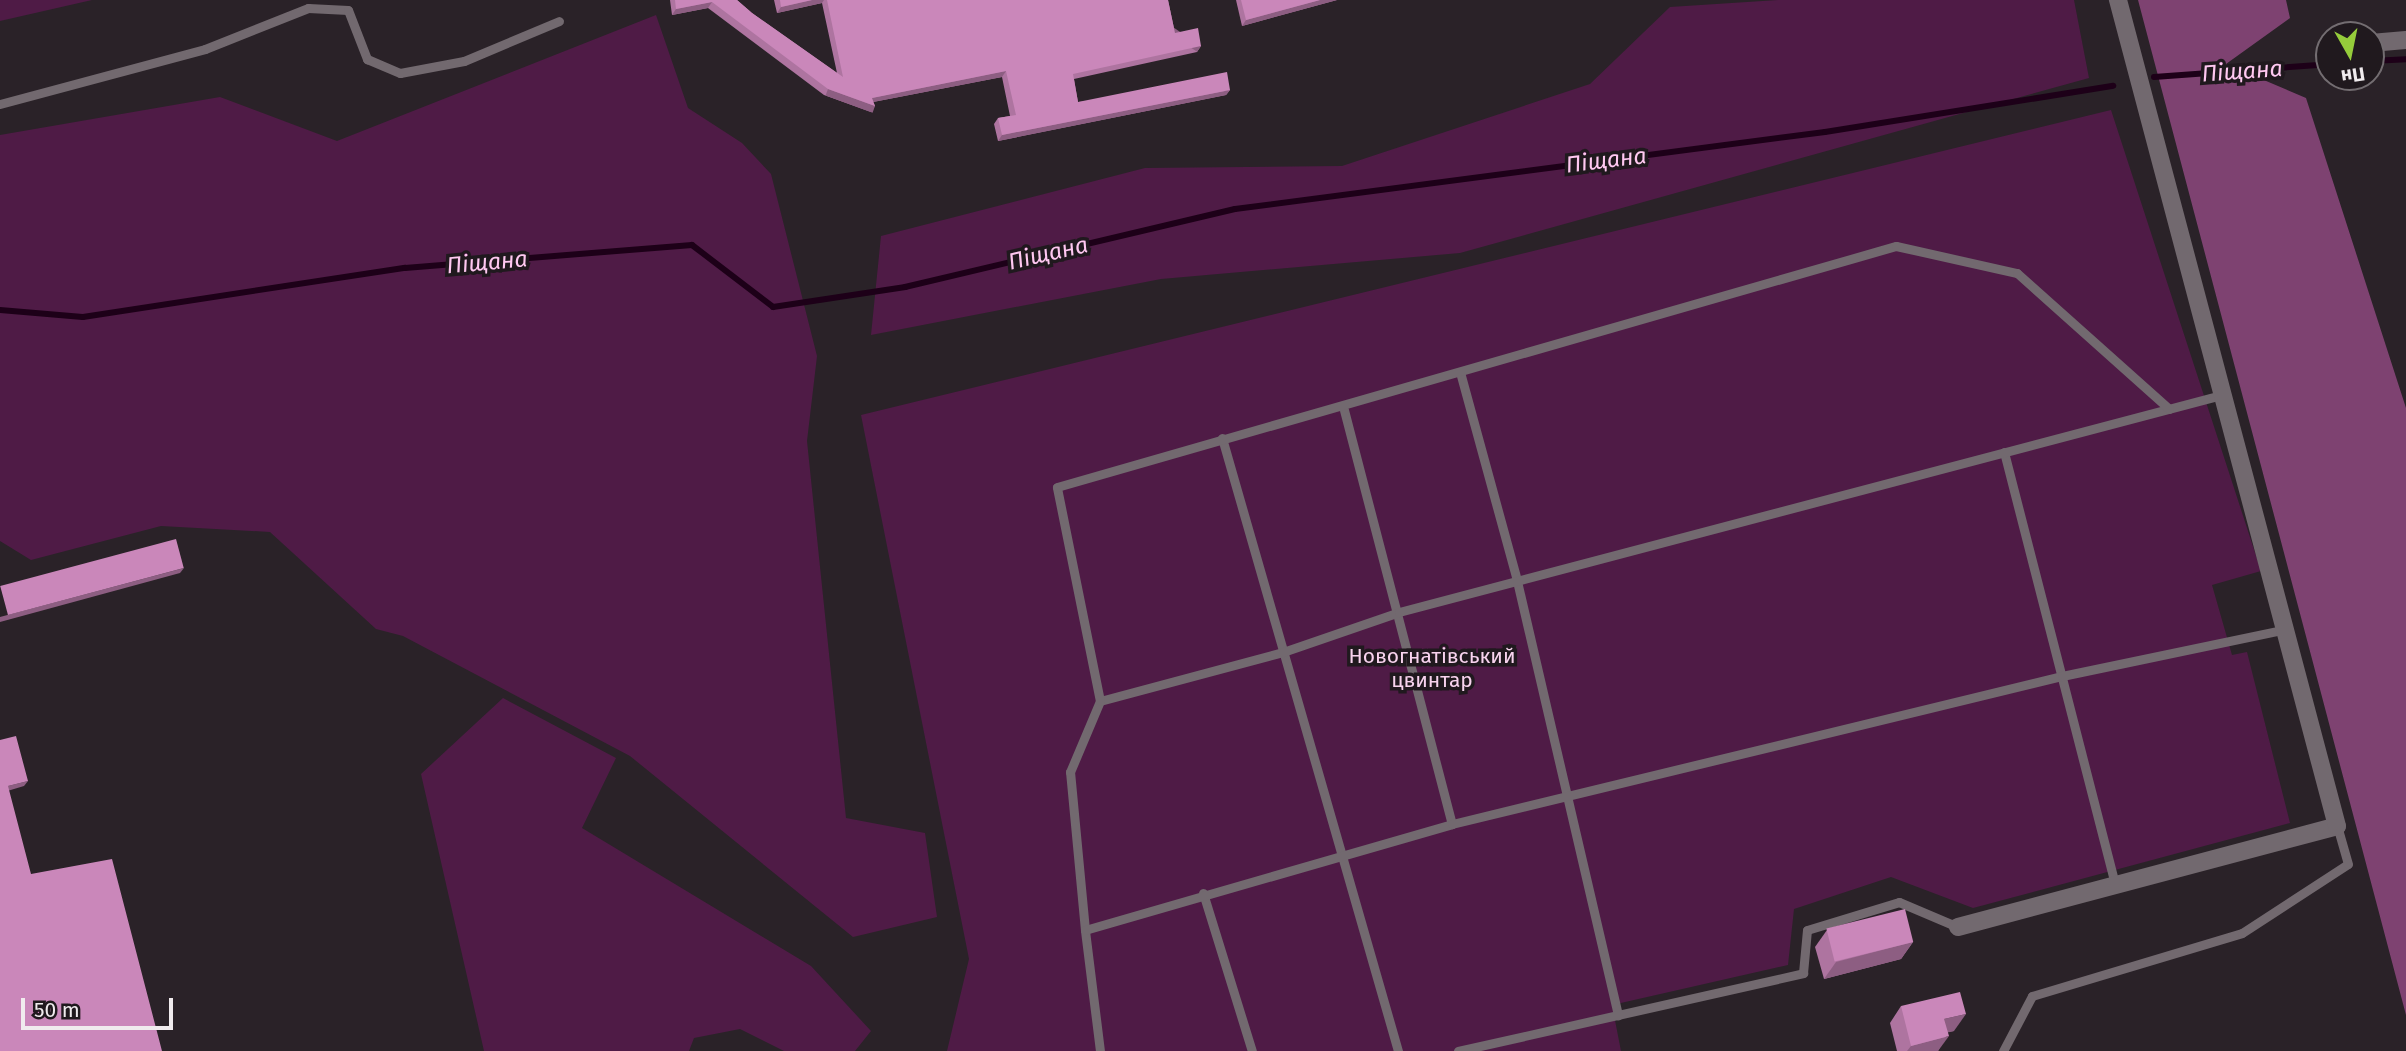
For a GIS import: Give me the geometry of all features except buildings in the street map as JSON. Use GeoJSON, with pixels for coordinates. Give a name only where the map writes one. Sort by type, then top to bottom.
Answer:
{"type":"FeatureCollection","features":[{"type":"Feature","properties":{"kind":"street"},"geometry":{"type":"LineString","coordinates":[[1958,927],[2337,826],[2226,394],[2118,0]]}},
{"type":"Feature","properties":{"kind":"street"},"geometry":{"type":"LineString","coordinates":[[2385,42],[2406,40]]}},
{"type":"Feature","properties":{"kind":"lane"},"geometry":{"type":"LineString","coordinates":[[0,104],[205,49],[308,8],[348,10],[368,59],[400,73],[464,61],[559,21]]}},
{"type":"Feature","properties":{"kind":"lane"},"geometry":{"type":"LineString","coordinates":[[1101,1051],[1085,930],[1070,772],[1100,701],[1057,487],[1222,438],[1344,410],[1460,372],[1896,246],[2017,273],[2169,409]]}},
{"type":"Feature","properties":{"kind":"lane"},"geometry":{"type":"LineString","coordinates":[[1460,372],[1517,581],[1618,1015]]}},
{"type":"Feature","properties":{"kind":"lane"},"geometry":{"type":"LineString","coordinates":[[1100,701],[1283,652],[1399,612],[2226,394]]}},
{"type":"Feature","properties":{"kind":"lane"},"geometry":{"type":"LineString","coordinates":[[1344,410],[1399,612],[1452,824]]}},
{"type":"Feature","properties":{"kind":"lane"},"geometry":{"type":"LineString","coordinates":[[1222,438],[1398,1051]]}},
{"type":"Feature","properties":{"kind":"lane"},"geometry":{"type":"LineString","coordinates":[[2004,452],[2115,885]]}},
{"type":"Feature","properties":{"kind":"lane"},"geometry":{"type":"LineString","coordinates":[[1085,930],[1203,893],[1452,824],[2062,676],[2288,629]]}},
{"type":"Feature","properties":{"kind":"lane"},"geometry":{"type":"LineString","coordinates":[[2003,1051],[2032,996],[2242,933],[2348,864],[2337,826]]}},
{"type":"Feature","properties":{"kind":"lane"},"geometry":{"type":"LineString","coordinates":[[1203,893],[1252,1051]]}},
{"type":"Feature","properties":{"kind":"lane"},"geometry":{"type":"LineString","coordinates":[[1458,1051],[1490,1048],[1618,1015],[1803,973],[1807,930],[1899,902],[1958,927]]}},
{"type":"Feature","properties":{"kind":"green space"},"geometry":{"type":"Polygon","coordinates":[[[0,0],[92,0],[0,21],[0,0]]]}},
{"type":"Feature","properties":{"kind":"green space"},"geometry":{"type":"Polygon","coordinates":[[[1778,0],[2074,0],[2089,78],[1460,253],[1161,279],[871,335],[881,236],[1145,168],[1342,166],[1590,84],[1670,7],[1778,0]]]}},
{"type":"Feature","properties":{"kind":"green space"},"geometry":{"type":"Polygon","coordinates":[[[656,15],[688,108],[742,143],[771,174],[817,356],[807,441],[846,818],[925,833],[937,917],[853,937],[630,756],[403,636],[376,629],[270,532],[161,526],[31,560],[0,541],[0,135],[220,97],[337,141],[656,15]]]}},
{"type":"Feature","properties":{"kind":"green space","name":"Новогнатівський цвинтар"},"geometry":{"type":"Polygon","coordinates":[[[2111,110],[2261,571],[2212,585],[2232,655],[2247,652],[2290,823],[1973,908],[1891,877],[1794,909],[1788,965],[1612,1005],[1621,1051],[947,1051],[969,959],[861,415],[2111,110]]]}},
{"type":"Feature","properties":{"kind":"green space"},"geometry":{"type":"Polygon","coordinates":[[[503,698],[616,758],[582,828],[811,966],[871,1031],[855,1051],[784,1051],[740,1029],[694,1038],[689,1051],[484,1051],[421,774],[503,698]]]}},
{"type":"Feature","properties":{"kind":"shaded area"},"geometry":{"type":"Polygon","coordinates":[[[2138,0],[2286,0],[2290,18],[2226,64],[2306,98],[2406,408],[2406,1015],[2138,0]]]}},
{"type":"Feature","properties":{"kind":"waterway","name":"Піщана"},"geometry":{"type":"LineString","coordinates":[[2385,60],[2406,59]]}},
{"type":"Feature","properties":{"kind":"waterway","name":"Піщана"},"geometry":{"type":"LineString","coordinates":[[2154,77],[2315,65]]}},
{"type":"Feature","properties":{"kind":"waterway","name":"Піщана"},"geometry":{"type":"LineString","coordinates":[[0,310],[83,317],[405,268],[692,245],[773,307],[905,287],[1235,209],[1825,132],[2113,86]]}}]}
